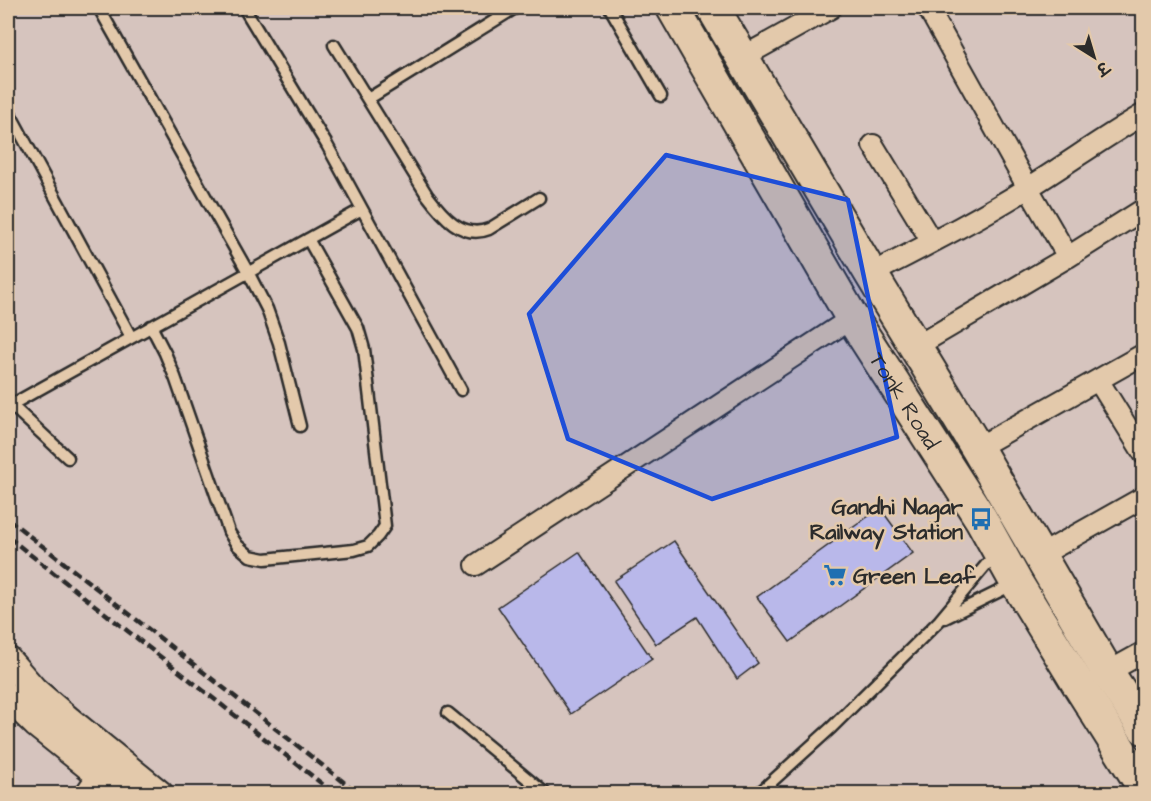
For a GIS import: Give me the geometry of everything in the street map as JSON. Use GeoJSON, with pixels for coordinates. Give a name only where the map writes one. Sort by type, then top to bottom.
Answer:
{"type":"FeatureCollection","features":[{"type":"Feature","properties":{"kind":"main road","name":"Tonk Road"},"geometry":{"type":"LineString","coordinates":[[673,8],[852,318],[981,519],[1016,582],[1143,788]]}},
{"type":"Feature","properties":{"kind":"main road","name":"Tonk Road"},"geometry":{"type":"LineString","coordinates":[[713,8],[1040,556],[1121,686],[1143,728]]}},
{"type":"Feature","properties":{"kind":"street"},"geometry":{"type":"LineString","coordinates":[[741,58],[831,8]]}},
{"type":"Feature","properties":{"kind":"street"},"geometry":{"type":"LineString","coordinates":[[928,8],[1068,257]]}},
{"type":"Feature","properties":{"kind":"street"},"geometry":{"type":"LineString","coordinates":[[871,274],[1028,189],[1143,114]]}},
{"type":"Feature","properties":{"kind":"street"},"geometry":{"type":"LineString","coordinates":[[873,145],[932,242]]}},
{"type":"Feature","properties":{"kind":"street"},"geometry":{"type":"LineString","coordinates":[[915,347],[1068,257],[1143,209]]}},
{"type":"Feature","properties":{"kind":"street"},"geometry":{"type":"LineString","coordinates":[[476,565],[852,318]]}},
{"type":"Feature","properties":{"kind":"street"},"geometry":{"type":"LineString","coordinates":[[977,448],[1143,354]]}},
{"type":"Feature","properties":{"kind":"street"},"geometry":{"type":"LineString","coordinates":[[1098,380],[1143,454]]}},
{"type":"Feature","properties":{"kind":"street"},"geometry":{"type":"LineString","coordinates":[[1040,556],[1143,497]]}},
{"type":"Feature","properties":{"kind":"street"},"geometry":{"type":"LineString","coordinates":[[1080,687],[1121,686],[1143,652]]}},
{"type":"Feature","properties":{"kind":"street"},"geometry":{"type":"LineString","coordinates":[[8,660],[34,690],[160,794]]}},
{"type":"Feature","properties":{"kind":"street"},"geometry":{"type":"LineString","coordinates":[[8,697],[92,784],[123,794]]}},
{"type":"Feature","properties":{"kind":"lane"},"geometry":{"type":"LineString","coordinates":[[99,8],[267,309],[279,343],[300,426]]}},
{"type":"Feature","properties":{"kind":"lane"},"geometry":{"type":"LineString","coordinates":[[244,8],[327,145],[461,390]]}},
{"type":"Feature","properties":{"kind":"lane"},"geometry":{"type":"LineString","coordinates":[[368,99],[515,8]]}},
{"type":"Feature","properties":{"kind":"lane"},"geometry":{"type":"LineString","coordinates":[[610,8],[661,96]]}},
{"type":"Feature","properties":{"kind":"lane"},"geometry":{"type":"LineString","coordinates":[[334,45],[427,195],[440,212],[454,224],[468,231],[483,231],[539,198]]}},
{"type":"Feature","properties":{"kind":"lane"},"geometry":{"type":"LineString","coordinates":[[8,110],[131,337]]}},
{"type":"Feature","properties":{"kind":"lane"},"geometry":{"type":"LineString","coordinates":[[68,458],[9,404],[362,209]]}},
{"type":"Feature","properties":{"kind":"lane"},"geometry":{"type":"LineString","coordinates":[[151,326],[165,353],[229,532],[237,545],[250,556],[265,559],[354,550],[368,546],[385,526],[364,349],[358,328],[308,239]]}},
{"type":"Feature","properties":{"kind":"lane"},"geometry":{"type":"LineString","coordinates":[[758,794],[831,728],[939,621],[998,550]]}},
{"type":"Feature","properties":{"kind":"lane"},"geometry":{"type":"LineString","coordinates":[[939,621],[1016,582]]}},
{"type":"Feature","properties":{"kind":"lane"},"geometry":{"type":"LineString","coordinates":[[448,713],[546,794]]}},
{"type":"Feature","properties":{"kind":"highlighted area"},"geometry":{"type":"Polygon","coordinates":[[[666,155],[848,200],[897,437],[712,499],[568,439],[529,314],[666,155]]]}},
{"type":"Feature","properties":{"kind":"building","name":"Green Leaf"},"geometry":{"type":"Polygon","coordinates":[[[880,508],[913,553],[790,642],[757,597],[880,508]]]}},
{"type":"Feature","properties":{"kind":"building"},"geometry":{"type":"Polygon","coordinates":[[[674,541],[758,663],[737,679],[697,617],[656,644],[614,581],[674,541]]]}},
{"type":"Feature","properties":{"kind":"building"},"geometry":{"type":"Polygon","coordinates":[[[579,552],[652,659],[571,714],[498,607],[579,552]]]}},
{"type":"Feature","properties":{"kind":"railway"},"geometry":{"type":"LineString","coordinates":[[8,519],[359,794]]}},
{"type":"Feature","properties":{"kind":"railway"},"geometry":{"type":"LineString","coordinates":[[8,537],[335,794]]}},
{"type":"Feature","properties":{"kind":"place","name":"Gandhi Nagar Railway Station"},"geometry":{"type":"Point","coordinates":[981,519]}},
{"type":"Feature","properties":{"kind":"place","name":"Green Leaf"},"geometry":{"type":"Point","coordinates":[835,575]}}]}
